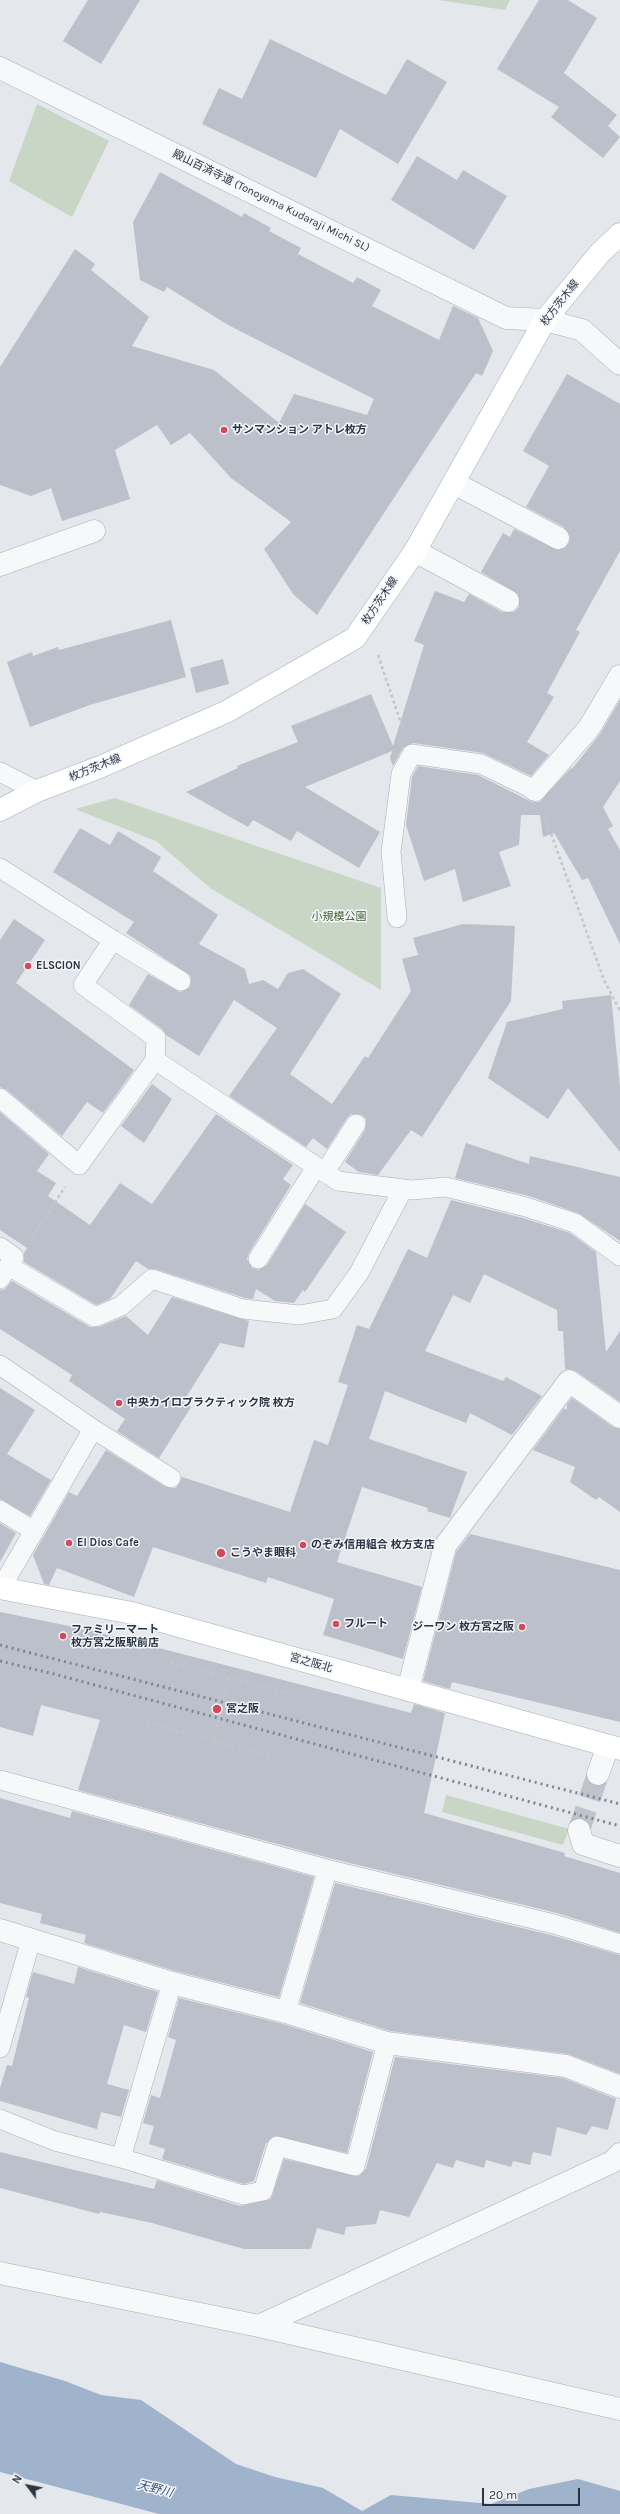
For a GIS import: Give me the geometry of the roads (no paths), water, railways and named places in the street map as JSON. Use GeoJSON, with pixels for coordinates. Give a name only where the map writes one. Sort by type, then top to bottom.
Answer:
{"type":"FeatureCollection","features":[{"type":"Feature","properties":{"kind":"main road","name":"枚方茨木線"},"geometry":{"type":"LineString","coordinates":[[0,810],[37,791],[100,767],[226,712],[355,638],[415,551],[545,320],[600,253],[620,234]]}},
{"type":"Feature","properties":{"kind":"main road","name":"宮之阪北"},"geometry":{"type":"LineString","coordinates":[[1,1588],[132,1613],[614,1748]]}},
{"type":"Feature","properties":{"kind":"street","name":"殿山百済寺道 (Tonoyama Kudaraji Michi SL)"},"geometry":{"type":"LineString","coordinates":[[0,68],[506,318],[545,320],[582,330],[620,364]]}},
{"type":"Feature","properties":{"kind":"street"},"geometry":{"type":"LineString","coordinates":[[454,483],[558,538]]}},
{"type":"Feature","properties":{"kind":"street"},"geometry":{"type":"LineString","coordinates":[[0,565],[94,530]]}},
{"type":"Feature","properties":{"kind":"street"},"geometry":{"type":"LineString","coordinates":[[415,551],[508,600]]}},
{"type":"Feature","properties":{"kind":"street"},"geometry":{"type":"LineString","coordinates":[[535,790],[589,728],[620,676]]}},
{"type":"Feature","properties":{"kind":"street"},"geometry":{"type":"LineString","coordinates":[[408,1690],[445,1546],[569,1381],[620,1417]]}},
{"type":"Feature","properties":{"kind":"street"},"geometry":{"type":"LineString","coordinates":[[598,1774],[614,1748]]}},
{"type":"Feature","properties":{"kind":"street"},"geometry":{"type":"LineString","coordinates":[[579,1830],[583,1844],[620,1856]]}},
{"type":"Feature","properties":{"kind":"street"},"geometry":{"type":"LineString","coordinates":[[0,1930],[172,1982],[286,2012],[387,2044],[566,2066],[620,2087]]}},
{"type":"Feature","properties":{"kind":"street"},"geometry":{"type":"LineString","coordinates":[[259,2326],[612,2162],[620,2154]]}},
{"type":"Feature","properties":{"kind":"street"},"geometry":{"type":"LineString","coordinates":[[0,2273],[259,2326],[620,2409]]}},
{"type":"Feature","properties":{"kind":"lane"},"geometry":{"type":"LineString","coordinates":[[397,918],[392,844],[401,774],[412,754],[481,764],[535,790]]}},
{"type":"Feature","properties":{"kind":"lane"},"geometry":{"type":"LineString","coordinates":[[0,772],[37,791]]}},
{"type":"Feature","properties":{"kind":"lane"},"geometry":{"type":"LineString","coordinates":[[0,868],[113,940],[181,981]]}},
{"type":"Feature","properties":{"kind":"lane"},"geometry":{"type":"LineString","coordinates":[[0,1098],[79,1165],[155,1060],[156,1038],[83,985],[113,940]]}},
{"type":"Feature","properties":{"kind":"lane"},"geometry":{"type":"LineString","coordinates":[[155,1060],[338,1182],[403,1189],[446,1187],[526,1207],[575,1223],[620,1256]]}},
{"type":"Feature","properties":{"kind":"lane"},"geometry":{"type":"LineString","coordinates":[[258,1259],[320,1170],[356,1124]]}},
{"type":"Feature","properties":{"kind":"lane"},"geometry":{"type":"LineString","coordinates":[[6,1262],[95,1317],[121,1306],[152,1279],[243,1309],[299,1315],[333,1309],[359,1272],[403,1189]]}},
{"type":"Feature","properties":{"kind":"lane"},"geometry":{"type":"LineString","coordinates":[[0,1365],[93,1429],[171,1478]]}},
{"type":"Feature","properties":{"kind":"lane"},"geometry":{"type":"LineString","coordinates":[[1,1588],[93,1429]]}},
{"type":"Feature","properties":{"kind":"lane"},"geometry":{"type":"LineString","coordinates":[[0,1510],[34,1531]]}},
{"type":"Feature","properties":{"kind":"lane"},"geometry":{"type":"LineString","coordinates":[[0,1780],[326,1869],[554,1924],[620,1944]]}},
{"type":"Feature","properties":{"kind":"lane"},"geometry":{"type":"LineString","coordinates":[[286,2012],[326,1878],[326,1869]]}},
{"type":"Feature","properties":{"kind":"lane"},"geometry":{"type":"LineString","coordinates":[[0,2048],[31,1940]]}},
{"type":"Feature","properties":{"kind":"lane"},"geometry":{"type":"LineString","coordinates":[[121,2158],[172,1982]]}},
{"type":"Feature","properties":{"kind":"lane"},"geometry":{"type":"LineString","coordinates":[[0,2119],[55,2141],[121,2158],[243,2195],[263,2191],[277,2146],[355,2166],[387,2044]]}},
{"type":"Feature","properties":{"kind":"water","name":"天野川"},"geometry":{"type":"Polygon","coordinates":[[[0,2362],[65,2381],[101,2395],[141,2400],[236,2464],[275,2477],[323,2488],[362,2511],[391,2495],[491,2504],[529,2489],[578,2479],[620,2491],[620,2514],[159,2514],[0,2472],[0,2362]]]}},
{"type":"Feature","properties":{"kind":"tunnel"},"geometry":{"type":"LineString","coordinates":[[579,1830],[598,1774]]}},
{"type":"Feature","properties":{"kind":"railway"},"geometry":{"type":"LineString","coordinates":[[0,1645],[620,1804]]}},
{"type":"Feature","properties":{"kind":"railway"},"geometry":{"type":"LineString","coordinates":[[0,1661],[54,1674],[620,1826]]}},
{"type":"Feature","properties":{"kind":"place","name":"サンマンション アトレ枚方"},"geometry":{"type":"Point","coordinates":[224,430]}},
{"type":"Feature","properties":{"kind":"place","name":"ELSCION"},"geometry":{"type":"Point","coordinates":[28,966]}},
{"type":"Feature","properties":{"kind":"place","name":"中央カイロプラクティック院 枚方"},"geometry":{"type":"Point","coordinates":[119,1403]}},
{"type":"Feature","properties":{"kind":"place","name":"El Dios Cafe"},"geometry":{"type":"Point","coordinates":[69,1543]}},
{"type":"Feature","properties":{"kind":"place","name":"のぞみ信用組合 枚方支店"},"geometry":{"type":"Point","coordinates":[303,1545]}},
{"type":"Feature","properties":{"kind":"place","name":"こうやま眼科"},"geometry":{"type":"Point","coordinates":[221,1553]}},
{"type":"Feature","properties":{"kind":"place","name":"フルート"},"geometry":{"type":"Point","coordinates":[336,1624]}},
{"type":"Feature","properties":{"kind":"place","name":"ジーワン 枚方宮之阪"},"geometry":{"type":"Point","coordinates":[522,1627]}},
{"type":"Feature","properties":{"kind":"place","name":"ファミリーマート 枚方宮之阪駅前店"},"geometry":{"type":"Point","coordinates":[63,1636]}},
{"type":"Feature","properties":{"kind":"place","name":"宮之阪"},"geometry":{"type":"Point","coordinates":[217,1709]}},
{"type":"Feature","properties":{"kind":"park label","name":"小規模公園"},"geometry":{"type":"Point","coordinates":[339,917]}}]}
